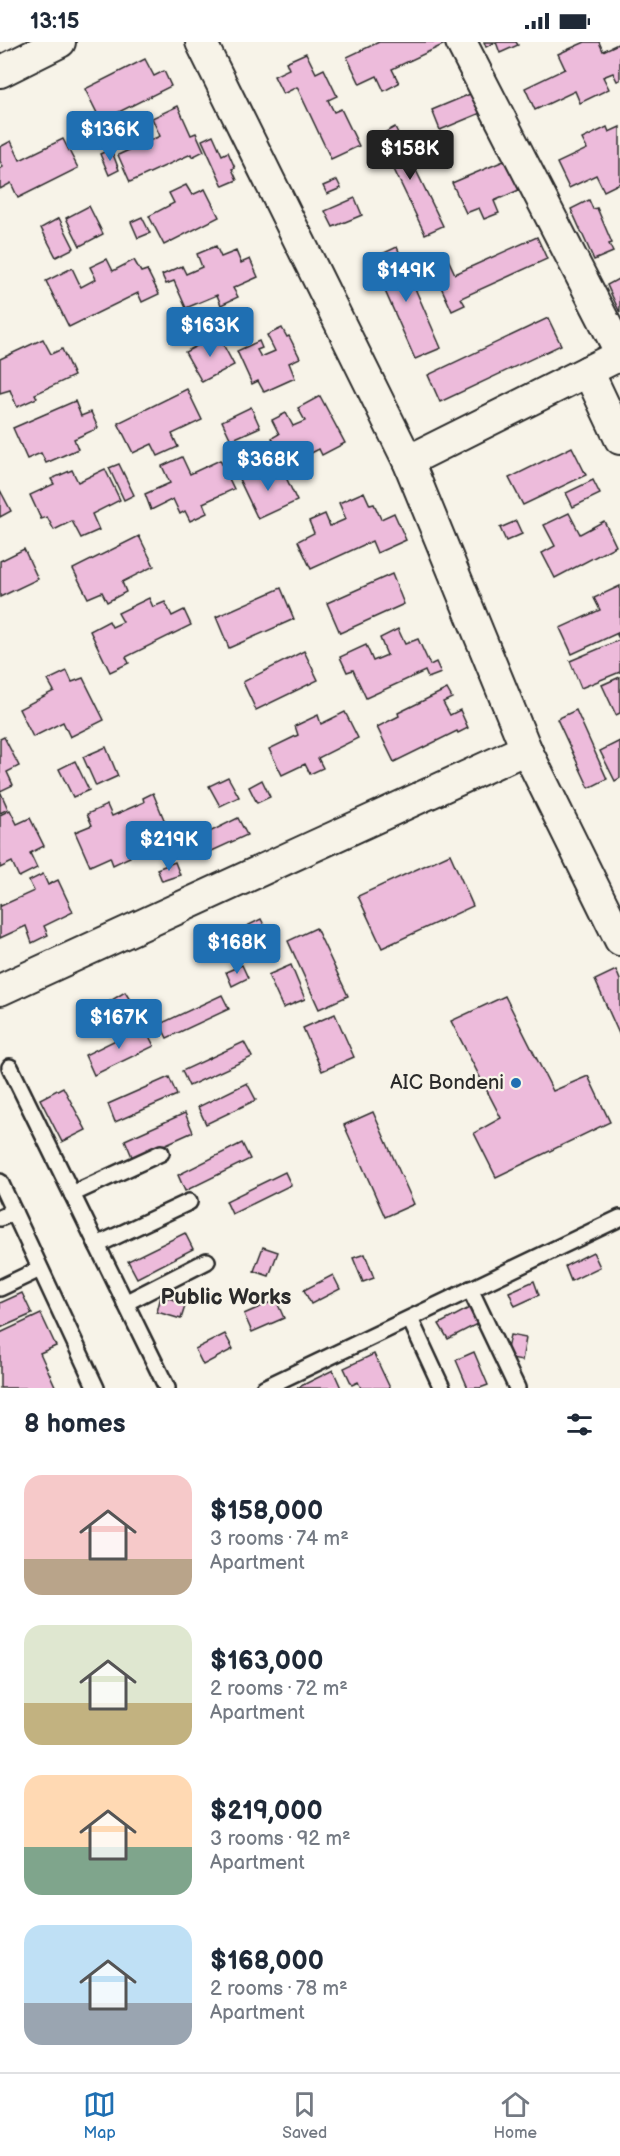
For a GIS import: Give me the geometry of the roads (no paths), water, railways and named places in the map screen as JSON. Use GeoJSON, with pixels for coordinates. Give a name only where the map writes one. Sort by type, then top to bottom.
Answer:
{"type":"FeatureCollection","features":[{"type":"Feature","properties":{"kind":"street"},"geometry":{"type":"LineString","coordinates":[[0,72],[60,42]]}},
{"type":"Feature","properties":{"kind":"street"},"geometry":{"type":"LineString","coordinates":[[201,42],[408,461],[526,749],[620,940]]}},
{"type":"Feature","properties":{"kind":"street"},"geometry":{"type":"LineString","coordinates":[[408,461],[620,353],[461,42]]}},
{"type":"Feature","properties":{"kind":"street"},"geometry":{"type":"LineString","coordinates":[[588,371],[620,439]]}},
{"type":"Feature","properties":{"kind":"street"},"geometry":{"type":"LineString","coordinates":[[0,990],[526,749]]}},
{"type":"Feature","properties":{"kind":"lane"},"geometry":{"type":"LineString","coordinates":[[10,1067],[167,1388]]}},
{"type":"Feature","properties":{"kind":"lane"},"geometry":{"type":"LineString","coordinates":[[72,1194],[161,1153]]}},
{"type":"Feature","properties":{"kind":"lane"},"geometry":{"type":"LineString","coordinates":[[0,1182],[7,1215],[40,1269],[96,1388]]}},
{"type":"Feature","properties":{"kind":"lane"},"geometry":{"type":"LineString","coordinates":[[97,1245],[189,1202]]}},
{"type":"Feature","properties":{"kind":"lane"},"geometry":{"type":"LineString","coordinates":[[264,1388],[620,1218]]}},
{"type":"Feature","properties":{"kind":"lane"},"geometry":{"type":"LineString","coordinates":[[125,1303],[207,1261]]}},
{"type":"Feature","properties":{"kind":"lane"},"geometry":{"type":"LineString","coordinates":[[0,1288],[40,1269]]}},
{"type":"Feature","properties":{"kind":"lane"},"geometry":{"type":"LineString","coordinates":[[470,1290],[517,1388]]}},
{"type":"Feature","properties":{"kind":"lane"},"geometry":{"type":"LineString","coordinates":[[410,1319],[442,1388]]}},
{"type":"Feature","properties":{"kind":"place","name":"AIC Bondeni"},"geometry":{"type":"Point","coordinates":[516,1083]}},
{"type":"Feature","properties":{"kind":"district","name":"Public Works"},"geometry":{"type":"Point","coordinates":[226,1297]}}]}
